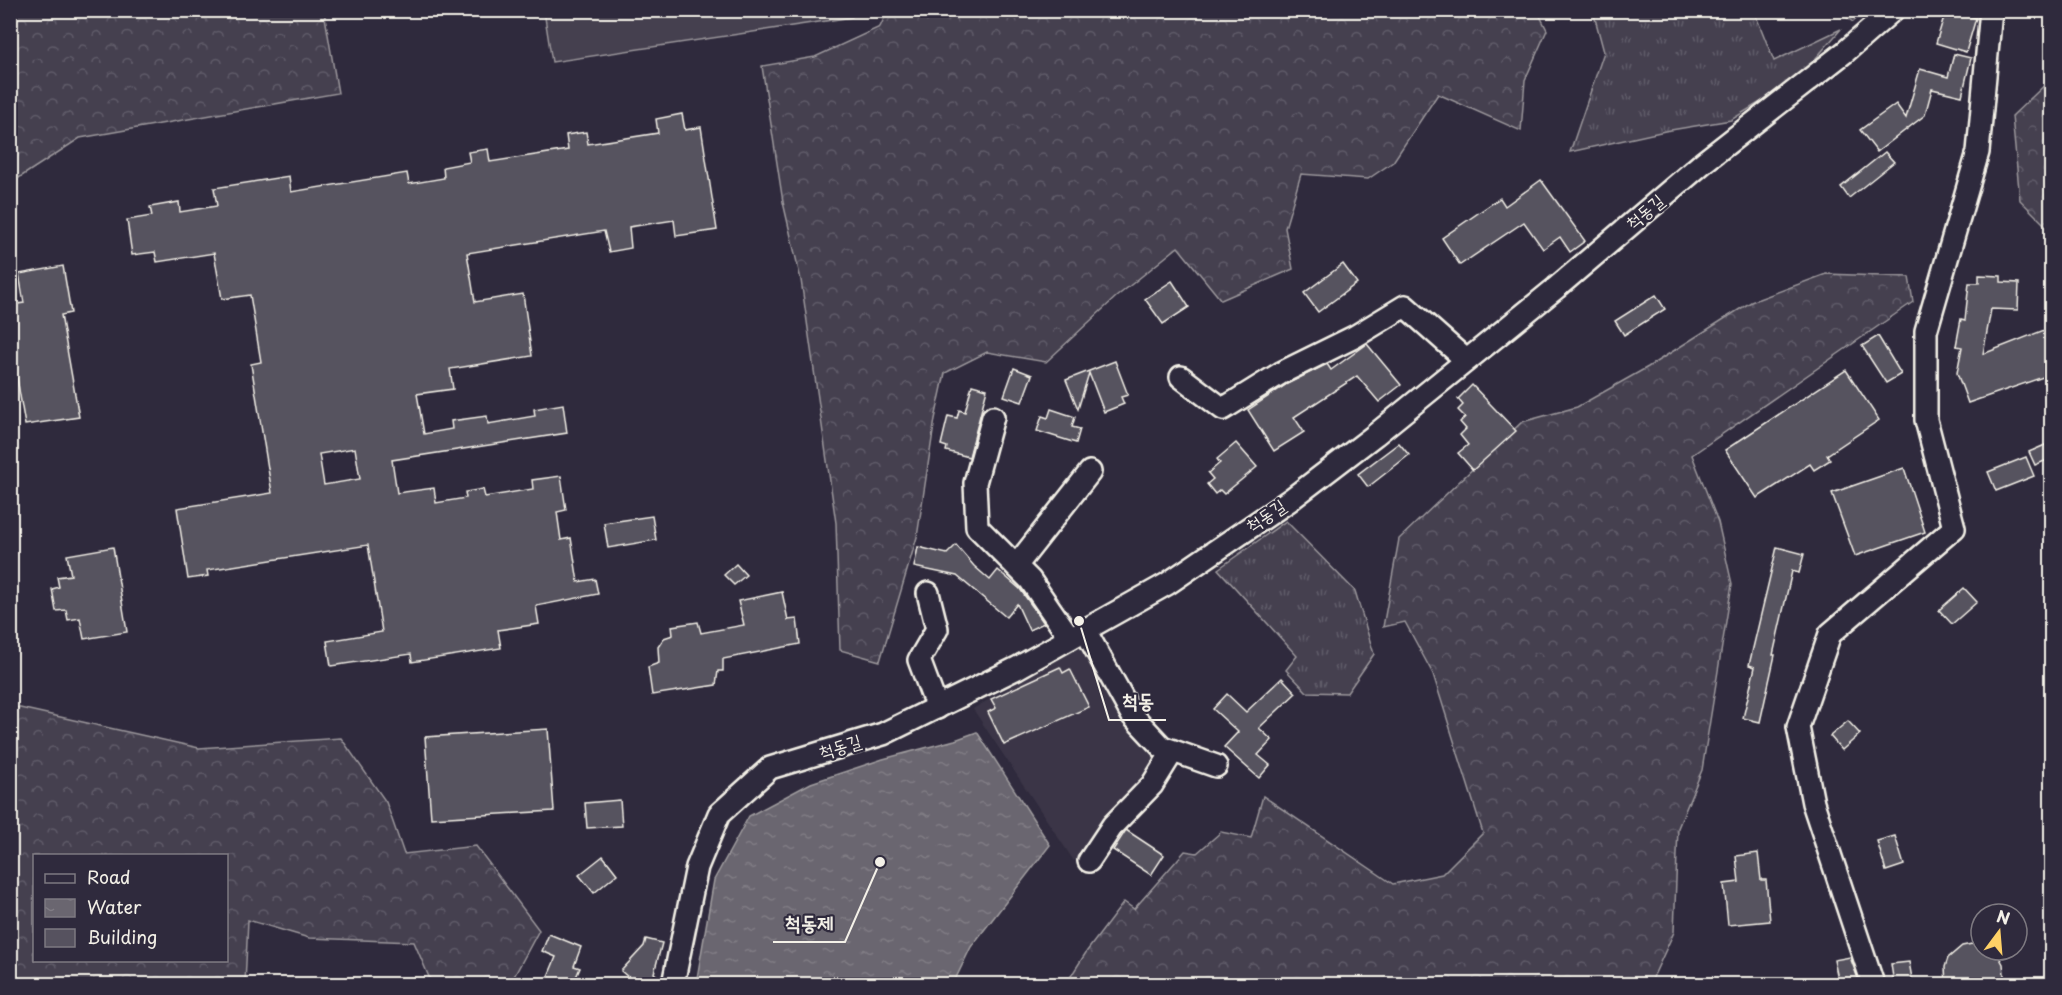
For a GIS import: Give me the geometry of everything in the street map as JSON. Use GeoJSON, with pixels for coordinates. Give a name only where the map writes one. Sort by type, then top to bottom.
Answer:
{"type":"FeatureCollection","features":[{"type":"Feature","properties":{"kind":"street","name":"척동길"},"geometry":{"type":"LineString","coordinates":[[673,984],[697,867],[719,814],[770,768],[883,734],[1017,668],[1167,584],[1290,500],[1375,435],[1556,288],[1705,161],[1845,52],[1893,10]]}},
{"type":"Feature","properties":{"kind":"street"},"geometry":{"type":"LineString","coordinates":[[1873,984],[1813,803],[1798,727],[1830,634],[1954,528],[1926,420],[1926,331],[1978,152],[1991,10]]}},
{"type":"Feature","properties":{"kind":"street"},"geometry":{"type":"LineString","coordinates":[[1181,377],[1223,409],[1281,373],[1354,337],[1405,306],[1466,360]]}},
{"type":"Feature","properties":{"kind":"street"},"geometry":{"type":"LineString","coordinates":[[993,417],[975,483],[977,527],[1030,580],[1078,634],[1132,715],[1162,747],[1216,766]]}},
{"type":"Feature","properties":{"kind":"street"},"geometry":{"type":"LineString","coordinates":[[1016,566],[1090,472]]}},
{"type":"Feature","properties":{"kind":"street"},"geometry":{"type":"LineString","coordinates":[[928,593],[937,629],[919,660],[937,708]]}},
{"type":"Feature","properties":{"kind":"street"},"geometry":{"type":"LineString","coordinates":[[1089,861],[1113,825],[1152,785],[1173,751]]}},
{"type":"Feature","properties":{"kind":"shaded area"},"geometry":{"type":"Polygon","coordinates":[[[1085,643],[1163,755],[1147,782],[1074,861],[973,709],[1085,643]]]}},
{"type":"Feature","properties":{"kind":"green space"},"geometry":{"type":"Polygon","coordinates":[[[11,10],[324,11],[338,93],[80,138],[11,183],[11,10]]]}},
{"type":"Feature","properties":{"kind":"green space"},"geometry":{"type":"Polygon","coordinates":[[[851,10],[852,17],[552,62],[544,11],[851,10]]]}},
{"type":"Feature","properties":{"kind":"green space"},"geometry":{"type":"Polygon","coordinates":[[[888,10],[1537,10],[1547,30],[1525,80],[1521,131],[1438,94],[1393,162],[1368,179],[1301,174],[1285,228],[1293,269],[1221,300],[1178,247],[1116,297],[1046,362],[987,352],[945,373],[935,419],[917,537],[880,661],[840,650],[836,523],[801,280],[783,202],[762,66],[815,57],[880,27],[888,10]]]}},
{"type":"Feature","properties":{"kind":"green space"},"geometry":{"type":"Polygon","coordinates":[[[1838,10],[1864,11],[1853,22],[1838,10]]]}},
{"type":"Feature","properties":{"kind":"green space"},"geometry":{"type":"Polygon","coordinates":[[[1593,11],[1754,11],[1774,61],[1841,29],[1798,79],[1731,120],[1665,131],[1570,152],[1604,52],[1593,11]]]}},
{"type":"Feature","properties":{"kind":"green space"},"geometry":{"type":"Polygon","coordinates":[[[2051,79],[2051,231],[2020,200],[2012,116],[2051,79]]]}},
{"type":"Feature","properties":{"kind":"green space"},"geometry":{"type":"Polygon","coordinates":[[[1826,274],[1909,277],[1913,302],[1692,455],[1718,522],[1732,584],[1702,770],[1678,828],[1674,932],[1650,984],[1066,984],[1087,951],[1124,902],[1134,909],[1185,851],[1197,853],[1221,832],[1251,838],[1263,796],[1393,884],[1442,874],[1483,833],[1433,674],[1405,622],[1383,627],[1399,539],[1522,422],[1577,407],[1648,367],[1751,302],[1826,274]]]}},
{"type":"Feature","properties":{"kind":"green space"},"geometry":{"type":"Polygon","coordinates":[[[1286,521],[1355,591],[1374,654],[1347,693],[1307,692],[1286,670],[1297,656],[1218,569],[1286,521]]]}},
{"type":"Feature","properties":{"kind":"green space"},"geometry":{"type":"Polygon","coordinates":[[[11,706],[199,748],[341,738],[386,802],[404,854],[476,846],[539,930],[510,984],[432,984],[414,942],[309,938],[248,920],[245,984],[11,984],[11,706]]]}},
{"type":"Feature","properties":{"kind":"water"},"geometry":{"type":"Polygon","coordinates":[[[977,732],[1050,845],[971,947],[953,984],[696,984],[714,880],[749,816],[811,783],[977,732]]]}},
{"type":"Feature","properties":{"kind":"building"},"geometry":{"type":"Polygon","coordinates":[[[1946,10],[1976,18],[1966,52],[1936,43],[1946,10]]]}},
{"type":"Feature","properties":{"kind":"building"},"geometry":{"type":"Polygon","coordinates":[[[1954,54],[1971,58],[1962,96],[1932,89],[1925,115],[1877,152],[1860,130],[1896,104],[1906,118],[1920,69],[1948,77],[1954,54]]]}},
{"type":"Feature","properties":{"kind":"building"},"geometry":{"type":"Polygon","coordinates":[[[682,114],[685,130],[701,127],[717,230],[676,236],[674,220],[629,227],[631,248],[609,252],[604,231],[467,253],[475,302],[523,294],[532,356],[450,369],[453,389],[417,394],[424,434],[452,429],[451,421],[487,416],[488,424],[535,416],[534,409],[563,404],[567,433],[392,460],[397,493],[434,488],[436,503],[466,498],[465,492],[483,489],[485,497],[533,489],[532,480],[561,476],[566,510],[557,512],[561,540],[571,538],[578,582],[595,579],[598,594],[536,606],[539,624],[498,630],[501,648],[412,662],[411,654],[331,666],[327,641],[382,632],[368,545],[207,570],[208,576],[188,579],[177,508],[272,493],[251,364],[261,362],[250,295],[222,299],[214,253],[157,262],[155,252],[132,255],[127,220],[152,216],[150,207],[179,202],[180,212],[217,206],[214,188],[289,176],[291,192],[407,173],[409,184],[444,178],[443,167],[470,162],[468,152],[488,149],[490,162],[568,150],[566,135],[586,132],[588,144],[658,133],[656,119],[682,114]],[[355,448],[319,454],[324,485],[360,479],[355,448]]]}},
{"type":"Feature","properties":{"kind":"building"},"geometry":{"type":"Polygon","coordinates":[[[1885,152],[1894,162],[1849,198],[1841,187],[1885,152]]]}},
{"type":"Feature","properties":{"kind":"building"},"geometry":{"type":"Polygon","coordinates":[[[1541,180],[1585,241],[1570,252],[1560,237],[1543,249],[1524,222],[1460,265],[1442,238],[1500,198],[1505,206],[1541,180]]]}},
{"type":"Feature","properties":{"kind":"building"},"geometry":{"type":"Polygon","coordinates":[[[1343,264],[1357,283],[1318,312],[1304,293],[1343,264]]]}},
{"type":"Feature","properties":{"kind":"building"},"geometry":{"type":"Polygon","coordinates":[[[63,266],[71,313],[61,315],[79,417],[25,425],[17,378],[10,378],[10,353],[13,352],[10,338],[10,305],[24,303],[19,274],[63,266]]]}},
{"type":"Feature","properties":{"kind":"building"},"geometry":{"type":"Polygon","coordinates":[[[1979,275],[2001,276],[2001,282],[2019,283],[2018,310],[1991,309],[1983,354],[2052,327],[2052,374],[1968,403],[1957,373],[1962,347],[1956,346],[1961,319],[1965,320],[1969,283],[1979,283],[1979,275]]]}},
{"type":"Feature","properties":{"kind":"building"},"geometry":{"type":"Polygon","coordinates":[[[1172,281],[1189,307],[1163,324],[1145,299],[1172,281]]]}},
{"type":"Feature","properties":{"kind":"building"},"geometry":{"type":"Polygon","coordinates":[[[1656,295],[1665,309],[1624,335],[1615,321],[1656,295]]]}},
{"type":"Feature","properties":{"kind":"building"},"geometry":{"type":"Polygon","coordinates":[[[1878,336],[1901,374],[1886,383],[1862,346],[1878,336]]]}},
{"type":"Feature","properties":{"kind":"building"},"geometry":{"type":"Polygon","coordinates":[[[1367,344],[1401,385],[1379,402],[1357,376],[1294,417],[1304,432],[1274,451],[1248,410],[1287,384],[1327,364],[1331,370],[1367,344]]]}},
{"type":"Feature","properties":{"kind":"building"},"geometry":{"type":"Polygon","coordinates":[[[1115,361],[1128,395],[1121,397],[1124,404],[1104,412],[1089,373],[1078,409],[1066,380],[1115,361]]]}},
{"type":"Feature","properties":{"kind":"building"},"geometry":{"type":"Polygon","coordinates":[[[1014,368],[1032,375],[1022,402],[1004,396],[1014,368]]]}},
{"type":"Feature","properties":{"kind":"building"},"geometry":{"type":"Polygon","coordinates":[[[1846,370],[1879,420],[1827,455],[1830,460],[1814,470],[1810,464],[1757,498],[1725,450],[1846,370]]]}},
{"type":"Feature","properties":{"kind":"building"},"geometry":{"type":"Polygon","coordinates":[[[972,385],[987,389],[969,457],[946,451],[947,447],[941,445],[948,416],[957,418],[959,410],[965,412],[972,385]]]}},
{"type":"Feature","properties":{"kind":"building"},"geometry":{"type":"Polygon","coordinates":[[[1472,385],[1516,431],[1473,470],[1458,453],[1468,445],[1460,435],[1466,429],[1460,422],[1465,417],[1458,410],[1463,405],[1458,399],[1472,385]]]}},
{"type":"Feature","properties":{"kind":"building"},"geometry":{"type":"Polygon","coordinates":[[[1051,409],[1075,417],[1072,427],[1080,429],[1076,443],[1037,431],[1042,416],[1048,418],[1051,409]]]}},
{"type":"Feature","properties":{"kind":"building"},"geometry":{"type":"Polygon","coordinates":[[[2052,442],[2052,458],[2035,465],[2029,452],[2052,442]]]}},
{"type":"Feature","properties":{"kind":"building"},"geometry":{"type":"Polygon","coordinates":[[[1236,443],[1257,467],[1224,494],[1220,490],[1215,494],[1207,484],[1213,479],[1208,473],[1220,463],[1217,459],[1236,443]]]}},
{"type":"Feature","properties":{"kind":"building"},"geometry":{"type":"Polygon","coordinates":[[[1399,443],[1409,455],[1368,487],[1358,474],[1399,443]]]}},
{"type":"Feature","properties":{"kind":"building"},"geometry":{"type":"Polygon","coordinates":[[[2026,457],[2034,476],[1996,491],[1988,472],[2026,457]]]}},
{"type":"Feature","properties":{"kind":"building"},"geometry":{"type":"Polygon","coordinates":[[[1904,468],[1925,532],[1855,556],[1832,493],[1904,468]]]}},
{"type":"Feature","properties":{"kind":"building"},"geometry":{"type":"Polygon","coordinates":[[[652,516],[656,540],[608,548],[604,523],[652,516]]]}},
{"type":"Feature","properties":{"kind":"building"},"geometry":{"type":"Polygon","coordinates":[[[956,545],[990,580],[998,570],[1020,589],[1044,623],[1029,630],[1017,604],[1006,617],[957,576],[914,567],[918,547],[947,554],[956,545]]]}},
{"type":"Feature","properties":{"kind":"building"},"geometry":{"type":"Polygon","coordinates":[[[113,547],[127,632],[84,639],[80,618],[68,620],[66,610],[56,611],[52,589],[59,587],[57,577],[71,575],[67,555],[113,547]]]}},
{"type":"Feature","properties":{"kind":"building"},"geometry":{"type":"Polygon","coordinates":[[[1777,547],[1804,554],[1799,573],[1792,571],[1760,722],[1743,718],[1755,667],[1749,665],[1777,547]]]}},
{"type":"Feature","properties":{"kind":"building"},"geometry":{"type":"Polygon","coordinates":[[[736,564],[746,575],[734,585],[724,575],[736,564]]]}},
{"type":"Feature","properties":{"kind":"building"},"geometry":{"type":"Polygon","coordinates":[[[1964,588],[1977,602],[1952,624],[1939,610],[1964,588]]]}},
{"type":"Feature","properties":{"kind":"building"},"geometry":{"type":"Polygon","coordinates":[[[782,592],[788,620],[797,619],[800,644],[723,659],[723,671],[718,671],[716,685],[652,695],[648,667],[659,663],[658,647],[664,638],[673,635],[672,626],[698,622],[701,633],[744,625],[738,601],[782,592]]]}},
{"type":"Feature","properties":{"kind":"building"},"geometry":{"type":"Polygon","coordinates":[[[1060,667],[1063,673],[1070,669],[1089,707],[1004,745],[988,712],[996,708],[991,699],[1060,667]]]}},
{"type":"Feature","properties":{"kind":"building"},"geometry":{"type":"Polygon","coordinates":[[[1282,678],[1296,693],[1259,728],[1272,740],[1258,755],[1270,765],[1259,778],[1224,747],[1238,732],[1213,709],[1227,694],[1246,712],[1282,678]]]}},
{"type":"Feature","properties":{"kind":"building"},"geometry":{"type":"Polygon","coordinates":[[[1848,721],[1860,734],[1842,750],[1830,736],[1848,721]]]}},
{"type":"Feature","properties":{"kind":"building"},"geometry":{"type":"Polygon","coordinates":[[[548,729],[554,811],[431,818],[425,737],[548,729]]]}},
{"type":"Feature","properties":{"kind":"building"},"geometry":{"type":"Polygon","coordinates":[[[620,800],[622,826],[587,828],[585,803],[620,800]]]}},
{"type":"Feature","properties":{"kind":"building"},"geometry":{"type":"Polygon","coordinates":[[[1126,830],[1164,855],[1151,875],[1113,850],[1126,830]]]}},
{"type":"Feature","properties":{"kind":"building"},"geometry":{"type":"Polygon","coordinates":[[[1895,836],[1904,865],[1886,871],[1877,841],[1895,836]]]}},
{"type":"Feature","properties":{"kind":"building"},"geometry":{"type":"Polygon","coordinates":[[[1758,853],[1761,880],[1766,880],[1770,921],[1728,925],[1724,884],[1739,882],[1736,856],[1758,853]]]}},
{"type":"Feature","properties":{"kind":"building"},"geometry":{"type":"Polygon","coordinates":[[[603,856],[617,874],[594,893],[579,875],[603,856]]]}},
{"type":"Feature","properties":{"kind":"building"},"geometry":{"type":"Polygon","coordinates":[[[549,934],[581,947],[574,966],[580,968],[573,984],[553,984],[546,981],[556,957],[542,951],[549,934]]]}},
{"type":"Feature","properties":{"kind":"building"},"geometry":{"type":"Polygon","coordinates":[[[646,939],[662,943],[654,973],[661,979],[661,984],[636,984],[621,971],[644,946],[646,939]]]}},
{"type":"Feature","properties":{"kind":"building"},"geometry":{"type":"Polygon","coordinates":[[[1969,945],[1969,962],[2002,962],[2003,984],[1946,984],[1945,967],[1948,958],[1962,946],[1969,945]]]}},
{"type":"Feature","properties":{"kind":"building"},"geometry":{"type":"Polygon","coordinates":[[[1850,957],[1860,984],[1839,984],[1834,960],[1850,957]]]}},
{"type":"Feature","properties":{"kind":"building"},"geometry":{"type":"Polygon","coordinates":[[[1909,962],[1913,984],[1894,984],[1891,964],[1909,962]]]}},
{"type":"Feature","properties":{"kind":"place","name":"척동"},"geometry":{"type":"Point","coordinates":[1079,621]}},
{"type":"Feature","properties":{"kind":"place","name":"척동제"},"geometry":{"type":"Point","coordinates":[880,862]}}]}
